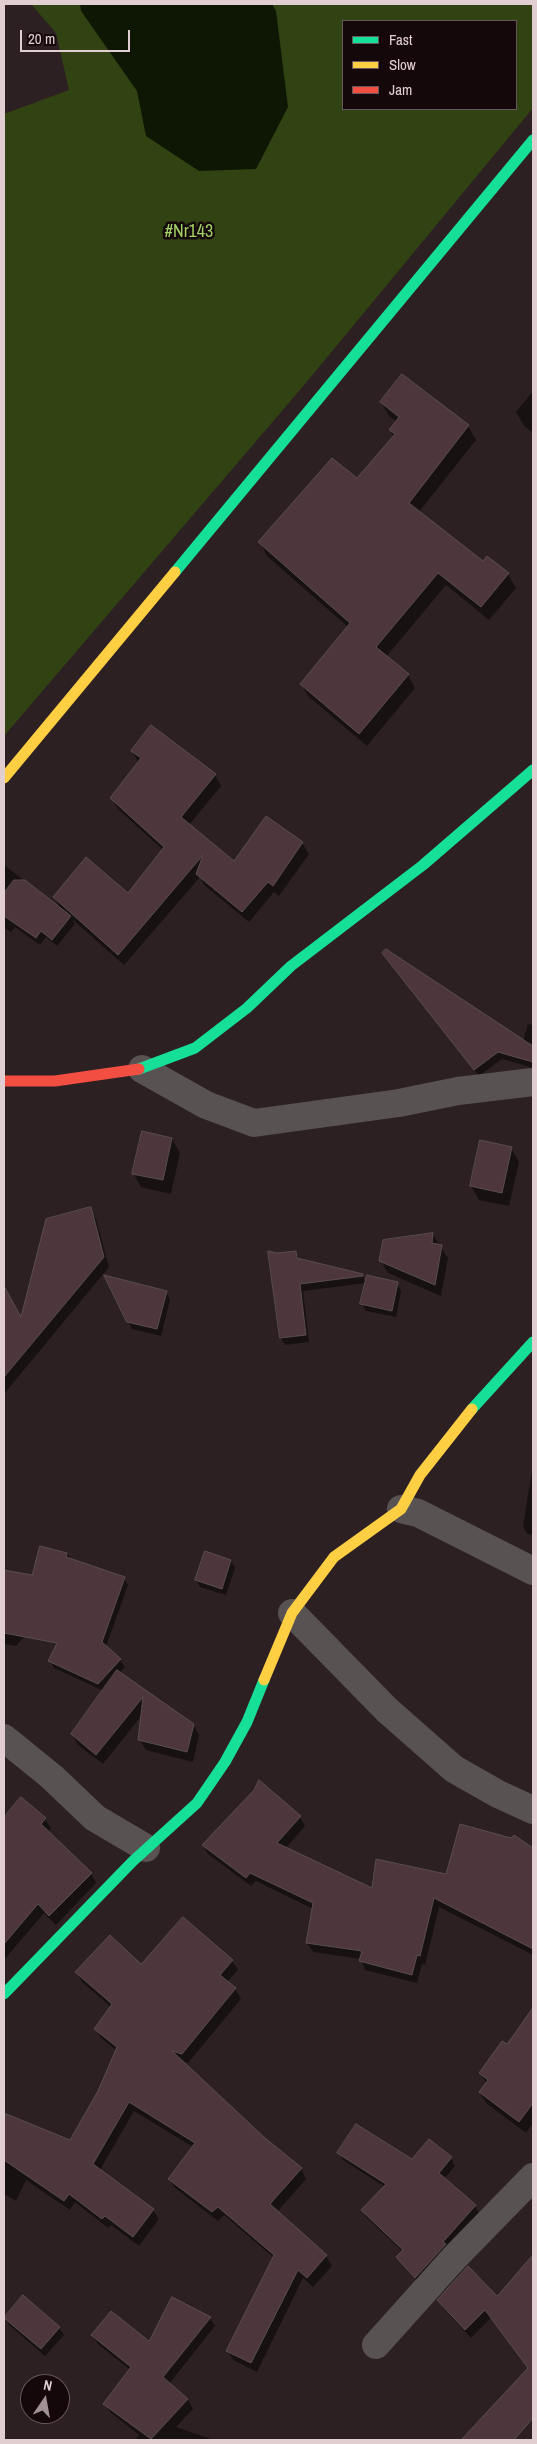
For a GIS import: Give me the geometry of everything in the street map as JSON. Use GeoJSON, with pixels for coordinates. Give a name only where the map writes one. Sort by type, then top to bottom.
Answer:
{"type":"FeatureCollection","features":[{"type":"Feature","properties":{"kind":"street"},"geometry":{"type":"LineString","coordinates":[[4,778],[533,140]]}},
{"type":"Feature","properties":{"kind":"street"},"geometry":{"type":"LineString","coordinates":[[4,1081],[55,1081],[142,1069],[195,1048],[247,1008],[291,966],[423,865],[533,770]]}},
{"type":"Feature","properties":{"kind":"street"},"geometry":{"type":"LineString","coordinates":[[142,1069],[206,1105],[254,1122],[399,1103],[458,1091],[533,1082]]}},
{"type":"Feature","properties":{"kind":"street"},"geometry":{"type":"LineString","coordinates":[[4,1994],[146,1848],[197,1803],[225,1762],[247,1722],[292,1613],[334,1557],[401,1510],[420,1475],[480,1397],[533,1342]]}},
{"type":"Feature","properties":{"kind":"street"},"geometry":{"type":"LineString","coordinates":[[401,1510],[418,1512],[533,1571]]}},
{"type":"Feature","properties":{"kind":"street"},"geometry":{"type":"LineString","coordinates":[[292,1613],[387,1710],[454,1769],[498,1794],[533,1810]]}},
{"type":"Feature","properties":{"kind":"street"},"geometry":{"type":"LineString","coordinates":[[4,1738],[52,1777],[95,1818],[146,1848]]}},
{"type":"Feature","properties":{"kind":"street"},"geometry":{"type":"LineString","coordinates":[[376,2344],[454,2258],[533,2177]]}},
{"type":"Feature","properties":{"kind":"green space","name":"#Nr143"},"geometry":{"type":"Polygon","coordinates":[[[31,4],[533,4],[533,108],[305,384],[4,736],[4,114],[69,90],[56,33],[31,4]]]}},
{"type":"Feature","properties":{"kind":"shaded area"},"geometry":{"type":"Polygon","coordinates":[[[80,4],[272,4],[276,11],[288,107],[256,169],[199,171],[146,136],[137,91],[81,11],[80,4]]]}},
{"type":"Feature","properties":{"kind":"building"},"geometry":{"type":"Polygon","coordinates":[[[402,374],[469,425],[409,503],[483,561],[487,556],[509,573],[481,607],[438,573],[376,647],[409,674],[359,734],[300,684],[350,623],[258,542],[332,458],[357,478],[395,434],[389,430],[399,417],[380,402],[402,374]]]}},
{"type":"Feature","properties":{"kind":"building"},"geometry":{"type":"Polygon","coordinates":[[[151,725],[216,774],[181,817],[234,861],[266,816],[303,842],[273,886],[268,882],[242,912],[196,874],[203,855],[118,955],[53,897],[86,857],[128,893],[164,847],[110,798],[141,758],[131,751],[151,725]]]}},
{"type":"Feature","properties":{"kind":"building"},"geometry":{"type":"Polygon","coordinates":[[[14,880],[25,880],[71,916],[52,940],[41,931],[36,938],[4,916],[4,893],[14,880]]]}},
{"type":"Feature","properties":{"kind":"building"},"geometry":{"type":"Polygon","coordinates":[[[386,949],[533,1046],[533,1062],[498,1052],[474,1070],[382,953],[386,949]]]}},
{"type":"Feature","properties":{"kind":"building"},"geometry":{"type":"Polygon","coordinates":[[[142,1131],[172,1138],[163,1180],[132,1174],[142,1131]]]}},
{"type":"Feature","properties":{"kind":"building"},"geometry":{"type":"Polygon","coordinates":[[[480,1140],[512,1147],[502,1193],[470,1186],[480,1140]]]}},
{"type":"Feature","properties":{"kind":"building"},"geometry":{"type":"Polygon","coordinates":[[[91,1207],[104,1257],[4,1377],[4,1286],[21,1317],[46,1219],[91,1207]]]}},
{"type":"Feature","properties":{"kind":"building"},"geometry":{"type":"Polygon","coordinates":[[[433,1233],[432,1243],[442,1245],[435,1285],[379,1261],[383,1240],[433,1233]]]}},
{"type":"Feature","properties":{"kind":"building"},"geometry":{"type":"Polygon","coordinates":[[[268,1251],[277,1253],[296,1251],[297,1258],[363,1274],[363,1276],[300,1284],[306,1335],[280,1338],[268,1251]]]}},
{"type":"Feature","properties":{"kind":"building"},"geometry":{"type":"Polygon","coordinates":[[[104,1275],[167,1291],[157,1329],[127,1322],[104,1275]]]}},
{"type":"Feature","properties":{"kind":"building"},"geometry":{"type":"Polygon","coordinates":[[[367,1275],[398,1282],[392,1311],[360,1304],[367,1275]]]}},
{"type":"Feature","properties":{"kind":"building"},"geometry":{"type":"Polygon","coordinates":[[[40,1546],[67,1553],[66,1557],[125,1577],[102,1642],[121,1659],[98,1684],[48,1661],[57,1643],[4,1633],[4,1570],[32,1575],[40,1546]]]}},
{"type":"Feature","properties":{"kind":"building"},"geometry":{"type":"Polygon","coordinates":[[[205,1551],[231,1560],[222,1589],[195,1580],[205,1551]]]}},
{"type":"Feature","properties":{"kind":"building"},"geometry":{"type":"Polygon","coordinates":[[[117,1670],[194,1724],[187,1752],[138,1740],[143,1697],[96,1755],[71,1734],[117,1670]]]}},
{"type":"Feature","properties":{"kind":"building"},"geometry":{"type":"Polygon","coordinates":[[[259,1780],[301,1816],[277,1843],[372,1888],[376,1859],[446,1874],[460,1824],[511,1838],[514,1835],[533,1848],[533,1949],[434,1898],[420,1956],[417,1955],[412,1975],[359,1961],[362,1951],[306,1943],[313,1903],[250,1873],[246,1878],[202,1845],[254,1790],[259,1780]]]}},
{"type":"Feature","properties":{"kind":"building"},"geometry":{"type":"Polygon","coordinates":[[[21,1797],[46,1818],[41,1824],[92,1873],[49,1916],[38,1904],[4,1944],[4,1817],[21,1797]]]}},
{"type":"Feature","properties":{"kind":"building"},"geometry":{"type":"Polygon","coordinates":[[[183,1917],[233,1960],[220,1975],[236,1988],[182,2054],[172,2051],[265,2138],[302,2168],[270,2204],[327,2255],[307,2278],[298,2270],[251,2363],[226,2351],[274,2255],[218,2207],[212,2212],[168,2179],[195,2143],[129,2102],[93,2164],[154,2209],[133,2237],[105,2216],[102,2219],[69,2194],[64,2201],[4,2160],[4,2113],[70,2140],[98,2091],[117,2047],[94,2029],[112,2004],[75,1972],[110,1935],[141,1964],[183,1917]]]}},
{"type":"Feature","properties":{"kind":"building"},"geometry":{"type":"Polygon","coordinates":[[[533,2008],[533,2103],[519,2122],[479,2092],[488,2080],[479,2073],[502,2041],[507,2044],[533,2008]]]}},
{"type":"Feature","properties":{"kind":"building"},"geometry":{"type":"Polygon","coordinates":[[[356,2124],[412,2159],[429,2139],[452,2157],[439,2173],[476,2205],[443,2242],[446,2244],[415,2278],[396,2257],[403,2250],[361,2210],[386,2184],[337,2153],[356,2124]]]}},
{"type":"Feature","properties":{"kind":"building"},"geometry":{"type":"Polygon","coordinates":[[[533,2255],[533,2418],[514,2440],[461,2440],[528,2368],[485,2310],[465,2330],[437,2300],[468,2266],[497,2296],[533,2255]]]}},
{"type":"Feature","properties":{"kind":"building"},"geometry":{"type":"Polygon","coordinates":[[[23,2295],[60,2327],[41,2349],[4,2318],[23,2295]]]}},
{"type":"Feature","properties":{"kind":"building"},"geometry":{"type":"Polygon","coordinates":[[[172,2297],[211,2317],[163,2377],[188,2399],[151,2439],[103,2404],[131,2367],[91,2335],[111,2311],[149,2341],[172,2297]]]}},
{"type":"Feature","properties":{"kind":"traffic: fast"},"geometry":{"type":"LineString","coordinates":[[175,572],[533,140]]}},
{"type":"Feature","properties":{"kind":"traffic: fast"},"geometry":{"type":"LineString","coordinates":[[139,1069],[195,1048],[247,1008],[291,966],[423,865],[533,770]]}},
{"type":"Feature","properties":{"kind":"traffic: fast"},"geometry":{"type":"LineString","coordinates":[[472,1409],[533,1342]]}},
{"type":"Feature","properties":{"kind":"traffic: fast"},"geometry":{"type":"LineString","coordinates":[[4,1994],[133,1861],[197,1803],[225,1762],[247,1722],[264,1680]]}},
{"type":"Feature","properties":{"kind":"traffic: slow"},"geometry":{"type":"LineString","coordinates":[[4,778],[175,572]]}},
{"type":"Feature","properties":{"kind":"traffic: slow"},"geometry":{"type":"LineString","coordinates":[[264,1680],[292,1613],[334,1557],[401,1509],[420,1475],[472,1409]]}},
{"type":"Feature","properties":{"kind":"traffic: jam"},"geometry":{"type":"LineString","coordinates":[[4,1081],[55,1081],[139,1069]]}}]}
